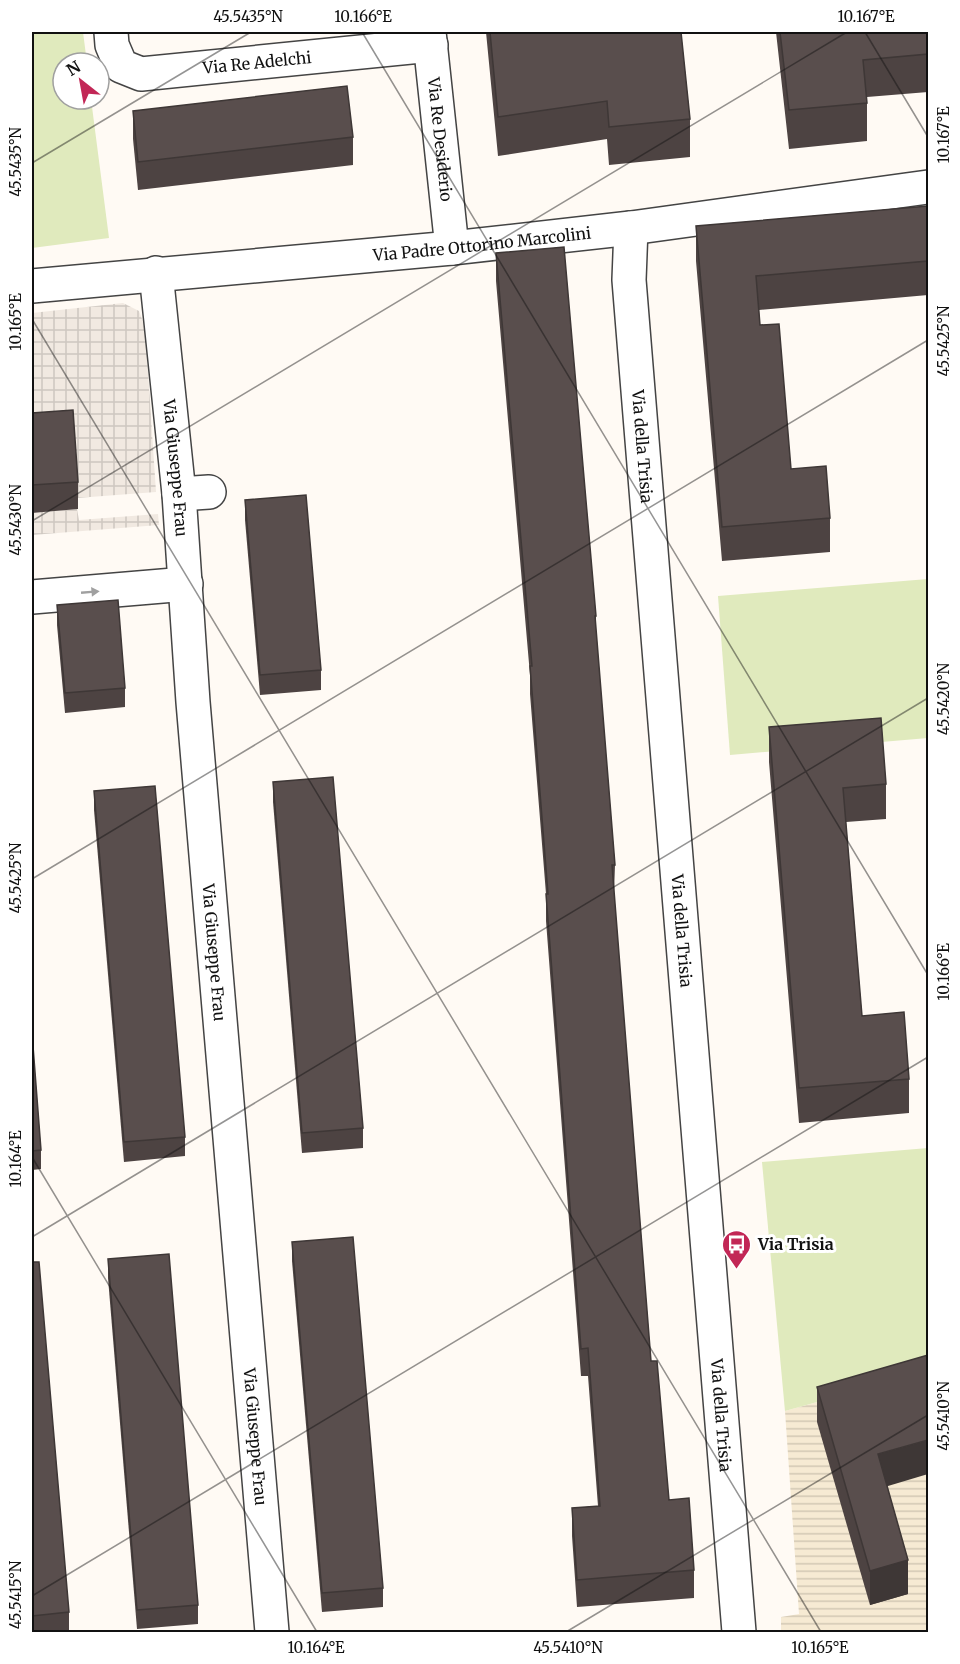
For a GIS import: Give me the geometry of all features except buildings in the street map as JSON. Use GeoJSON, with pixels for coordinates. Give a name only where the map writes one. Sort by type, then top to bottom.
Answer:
{"type":"FeatureCollection","features":[{"type":"Feature","properties":{"kind":"street","name":"Via Re Adelchi"},"geometry":{"type":"LineString","coordinates":[[111,32],[112,45],[121,66],[141,74],[430,38]]}},
{"type":"Feature","properties":{"kind":"street","name":"Via Re Desiderio"},"geometry":{"type":"LineString","coordinates":[[430,38],[452,248]]}},
{"type":"Feature","properties":{"kind":"street","name":"Via Padre Ottorino Marcolini"},"geometry":{"type":"LineString","coordinates":[[32,286],[452,248],[631,228],[928,187]]}},
{"type":"Feature","properties":{"kind":"street","name":"Via della Trisia"},"geometry":{"type":"LineString","coordinates":[[631,228],[631,304],[739,1632]]}},
{"type":"Feature","properties":{"kind":"street","name":"Via Giuseppe Frau"},"geometry":{"type":"LineString","coordinates":[[156,273],[194,493],[186,584],[193,702],[272,1632]]}},
{"type":"Feature","properties":{"kind":"street"},"geometry":{"type":"LineString","coordinates":[[32,597],[186,584]]}},
{"type":"Feature","properties":{"kind":"shaded area"},"geometry":{"type":"Polygon","coordinates":[[[123,303],[139,311],[145,327],[156,492],[77,498],[32,440],[32,313],[123,303]]]}},
{"type":"Feature","properties":{"kind":"shaded area"},"geometry":{"type":"Polygon","coordinates":[[[77,509],[79,520],[158,514],[159,525],[32,535],[32,513],[77,509]]]}},
{"type":"Feature","properties":{"kind":"shaded area"},"geometry":{"type":"Polygon","coordinates":[[[928,1371],[928,1632],[781,1632],[781,1617],[799,1614],[785,1411],[928,1371]]]}},
{"type":"Feature","properties":{"kind":"green space"},"geometry":{"type":"Polygon","coordinates":[[[32,32],[83,32],[85,51],[51,51],[51,111],[93,111],[109,238],[32,248],[32,32]]]}},
{"type":"Feature","properties":{"kind":"green space"},"geometry":{"type":"Polygon","coordinates":[[[928,579],[928,738],[730,755],[718,596],[928,579]]]}},
{"type":"Feature","properties":{"kind":"green space"},"geometry":{"type":"Polygon","coordinates":[[[928,1148],[928,1371],[785,1411],[762,1162],[928,1148]]]}},
{"type":"Feature","properties":{"kind":"place","name":"Via Trisia"},"geometry":{"type":"Point","coordinates":[737,1270]}}]}
